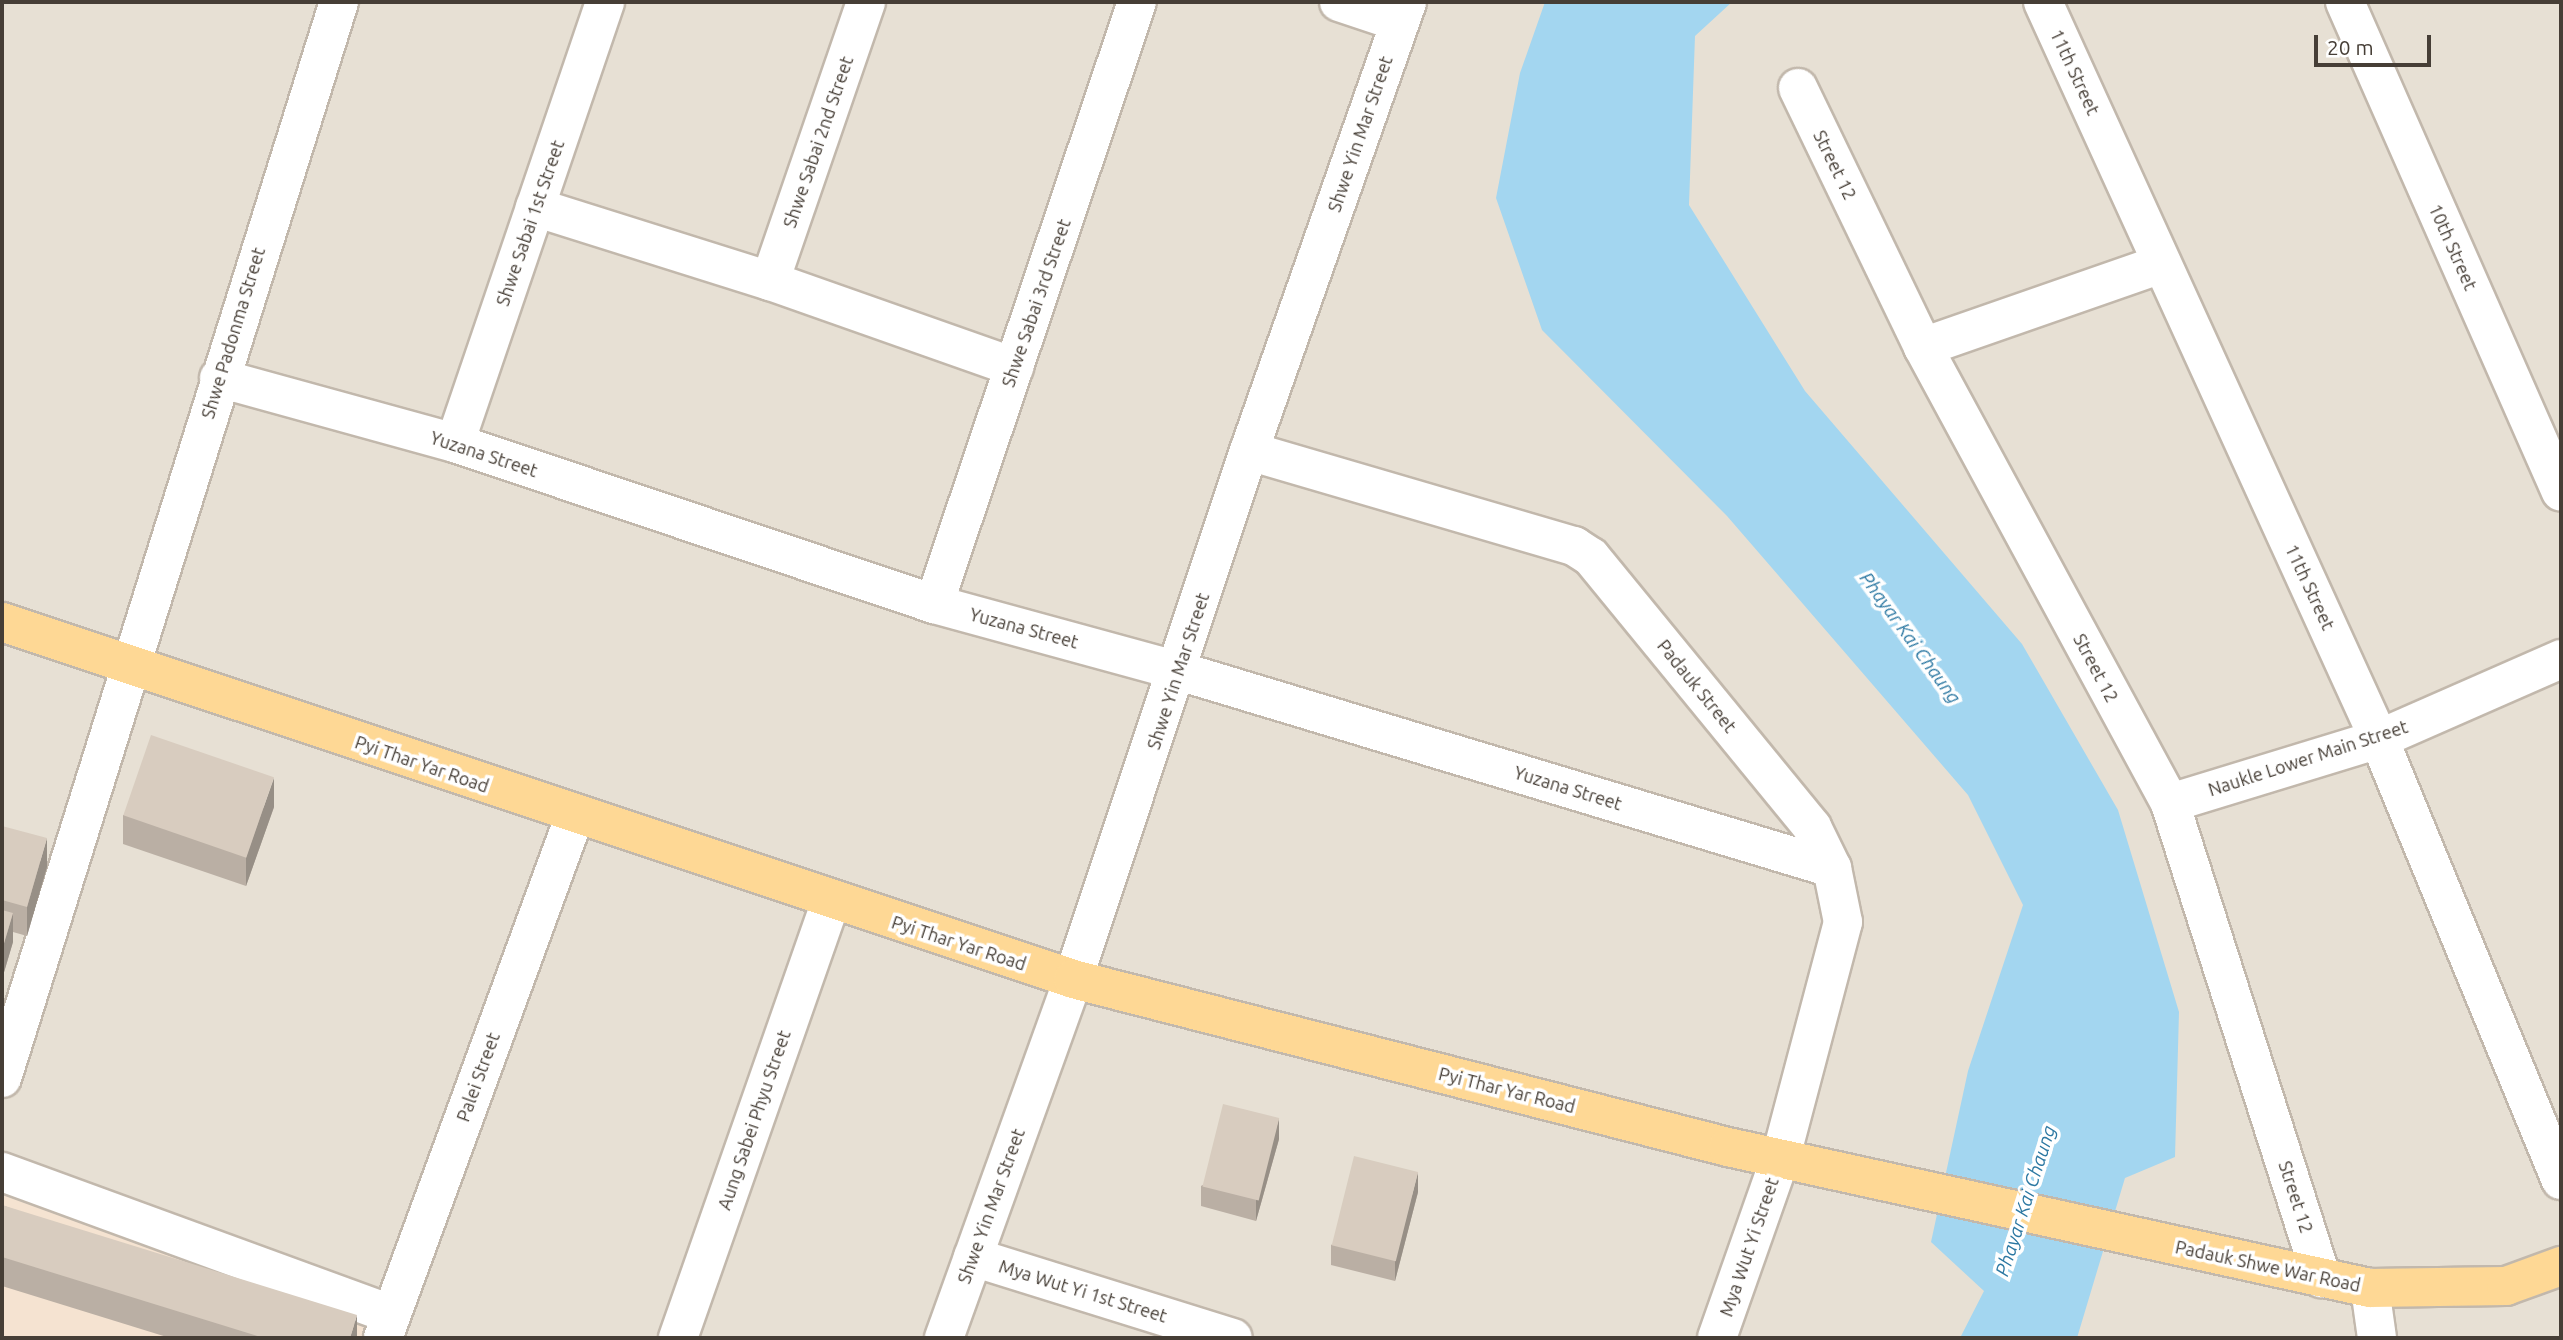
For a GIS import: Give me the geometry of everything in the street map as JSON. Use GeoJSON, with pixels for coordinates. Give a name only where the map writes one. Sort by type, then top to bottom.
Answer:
{"type":"FeatureCollection","features":[{"type":"Feature","properties":{"kind":"main road","name":"Pyi Thar Yar Road"},"geometry":{"type":"LineString","coordinates":[[2,622],[831,901],[1073,979],[1728,1147],[1781,1156],[1937,1197]]}},
{"type":"Feature","properties":{"kind":"main road","name":"Padauk Shwe War Road"},"geometry":{"type":"LineString","coordinates":[[1937,1197],[2370,1288],[2506,1286],[2561,1266]]}},
{"type":"Feature","properties":{"kind":"street","name":"Shwe Padonma Street"},"geometry":{"type":"LineString","coordinates":[[2,1078],[129,665],[339,2]]}},
{"type":"Feature","properties":{"kind":"street","name":"Shwe Sabai 1st Street"},"geometry":{"type":"LineString","coordinates":[[455,443],[605,2]]}},
{"type":"Feature","properties":{"kind":"street","name":"Shwe Sabai 2nd Street"},"geometry":{"type":"LineString","coordinates":[[770,281],[866,2]]}},
{"type":"Feature","properties":{"kind":"street","name":"Shwe Sabai 3rd Street"},"geometry":{"type":"LineString","coordinates":[[934,604],[1137,2]]}},
{"type":"Feature","properties":{"kind":"street"},"geometry":{"type":"LineString","coordinates":[[1339,2],[1403,12]]}},
{"type":"Feature","properties":{"kind":"street","name":"11th Street"},"geometry":{"type":"LineString","coordinates":[[2043,2],[2379,739],[2561,1180]]}},
{"type":"Feature","properties":{"kind":"street","name":"10th Street"},"geometry":{"type":"LineString","coordinates":[[2345,2],[2561,492]]}},
{"type":"Feature","properties":{"kind":"street","name":"Shwe Yin Mar Street"},"geometry":{"type":"LineString","coordinates":[[944,1338],[1073,979],[1179,671],[1249,451],[1403,12]]}},
{"type":"Feature","properties":{"kind":"street","name":"Street 12"},"geometry":{"type":"LineString","coordinates":[[1798,88],[1923,347],[2170,803],[2322,1278]]}},
{"type":"Feature","properties":{"kind":"street"},"geometry":{"type":"LineString","coordinates":[[535,207],[770,281],[1014,367]]}},
{"type":"Feature","properties":{"kind":"street"},"geometry":{"type":"LineString","coordinates":[[1923,347],[2162,264]]}},
{"type":"Feature","properties":{"kind":"street","name":"Yuzana Street"},"geometry":{"type":"LineString","coordinates":[[219,378],[455,443],[934,604],[1179,671],[1832,868]]}},
{"type":"Feature","properties":{"kind":"street","name":"Padauk Street"},"geometry":{"type":"LineString","coordinates":[[1249,451],[1574,547],[1591,557],[1812,827],[1832,868],[1843,922],[1781,1156]]}},
{"type":"Feature","properties":{"kind":"street","name":"Naukle Lower Main Street"},"geometry":{"type":"LineString","coordinates":[[2170,803],[2379,739],[2561,659]]}},
{"type":"Feature","properties":{"kind":"street","name":"Palei Street"},"geometry":{"type":"LineString","coordinates":[[387,1326],[575,815]]}},
{"type":"Feature","properties":{"kind":"street","name":"Aung Sabei Phyu Street"},"geometry":{"type":"LineString","coordinates":[[678,1338],[831,901]]}},
{"type":"Feature","properties":{"kind":"street","name":"Mya Wut Yi Street"},"geometry":{"type":"LineString","coordinates":[[1717,1338],[1781,1156]]}},
{"type":"Feature","properties":{"kind":"street"},"geometry":{"type":"LineString","coordinates":[[2,1172],[387,1326]]}},
{"type":"Feature","properties":{"kind":"street","name":"Mya Wut Yi 1st Street"},"geometry":{"type":"LineString","coordinates":[[973,1257],[1233,1338]]}},
{"type":"Feature","properties":{"kind":"street"},"geometry":{"type":"LineString","coordinates":[[2370,1288],[2377,1338]]}},
{"type":"Feature","properties":{"kind":"shaded area"},"geometry":{"type":"Polygon","coordinates":[[[2,2],[2561,2],[2561,1338],[2,1338],[2,2]]]}},
{"type":"Feature","properties":{"kind":"shaded area"},"geometry":{"type":"Polygon","coordinates":[[[2,1190],[369,1328],[366,1338],[2,1338],[2,1190]]]}},
{"type":"Feature","properties":{"kind":"water","name":"Phayar Kai Chaung"},"geometry":{"type":"Polygon","coordinates":[[[1545,2],[1732,2],[1695,36],[1689,205],[1805,391],[2022,644],[2118,810],[2179,1012],[2175,1157],[2125,1178],[2077,1338],[1960,1338],[1984,1291],[1931,1242],[1968,1071],[2023,905],[1968,795],[1727,516],[1542,330],[1496,198],[1520,73],[1545,2]]]}},
{"type":"Feature","properties":{"kind":"building"},"geometry":{"type":"Polygon","coordinates":[[[151,735],[274,777],[246,858],[123,815],[151,735]]]}},
{"type":"Feature","properties":{"kind":"building"},"geometry":{"type":"Polygon","coordinates":[[[2,826],[47,838],[27,907],[2,900],[2,826]]]}},
{"type":"Feature","properties":{"kind":"building"},"geometry":{"type":"Polygon","coordinates":[[[2,910],[13,913],[2,950],[2,910]]]}},
{"type":"Feature","properties":{"kind":"building"},"geometry":{"type":"Polygon","coordinates":[[[1223,1104],[1279,1118],[1259,1201],[1202,1186],[1223,1104]]]}},
{"type":"Feature","properties":{"kind":"building"},"geometry":{"type":"Polygon","coordinates":[[[1354,1156],[1418,1172],[1396,1261],[1332,1245],[1354,1156]]]}},
{"type":"Feature","properties":{"kind":"building"},"geometry":{"type":"Polygon","coordinates":[[[2,1205],[357,1315],[350,1338],[264,1338],[2,1257],[2,1205]]]}}]}
